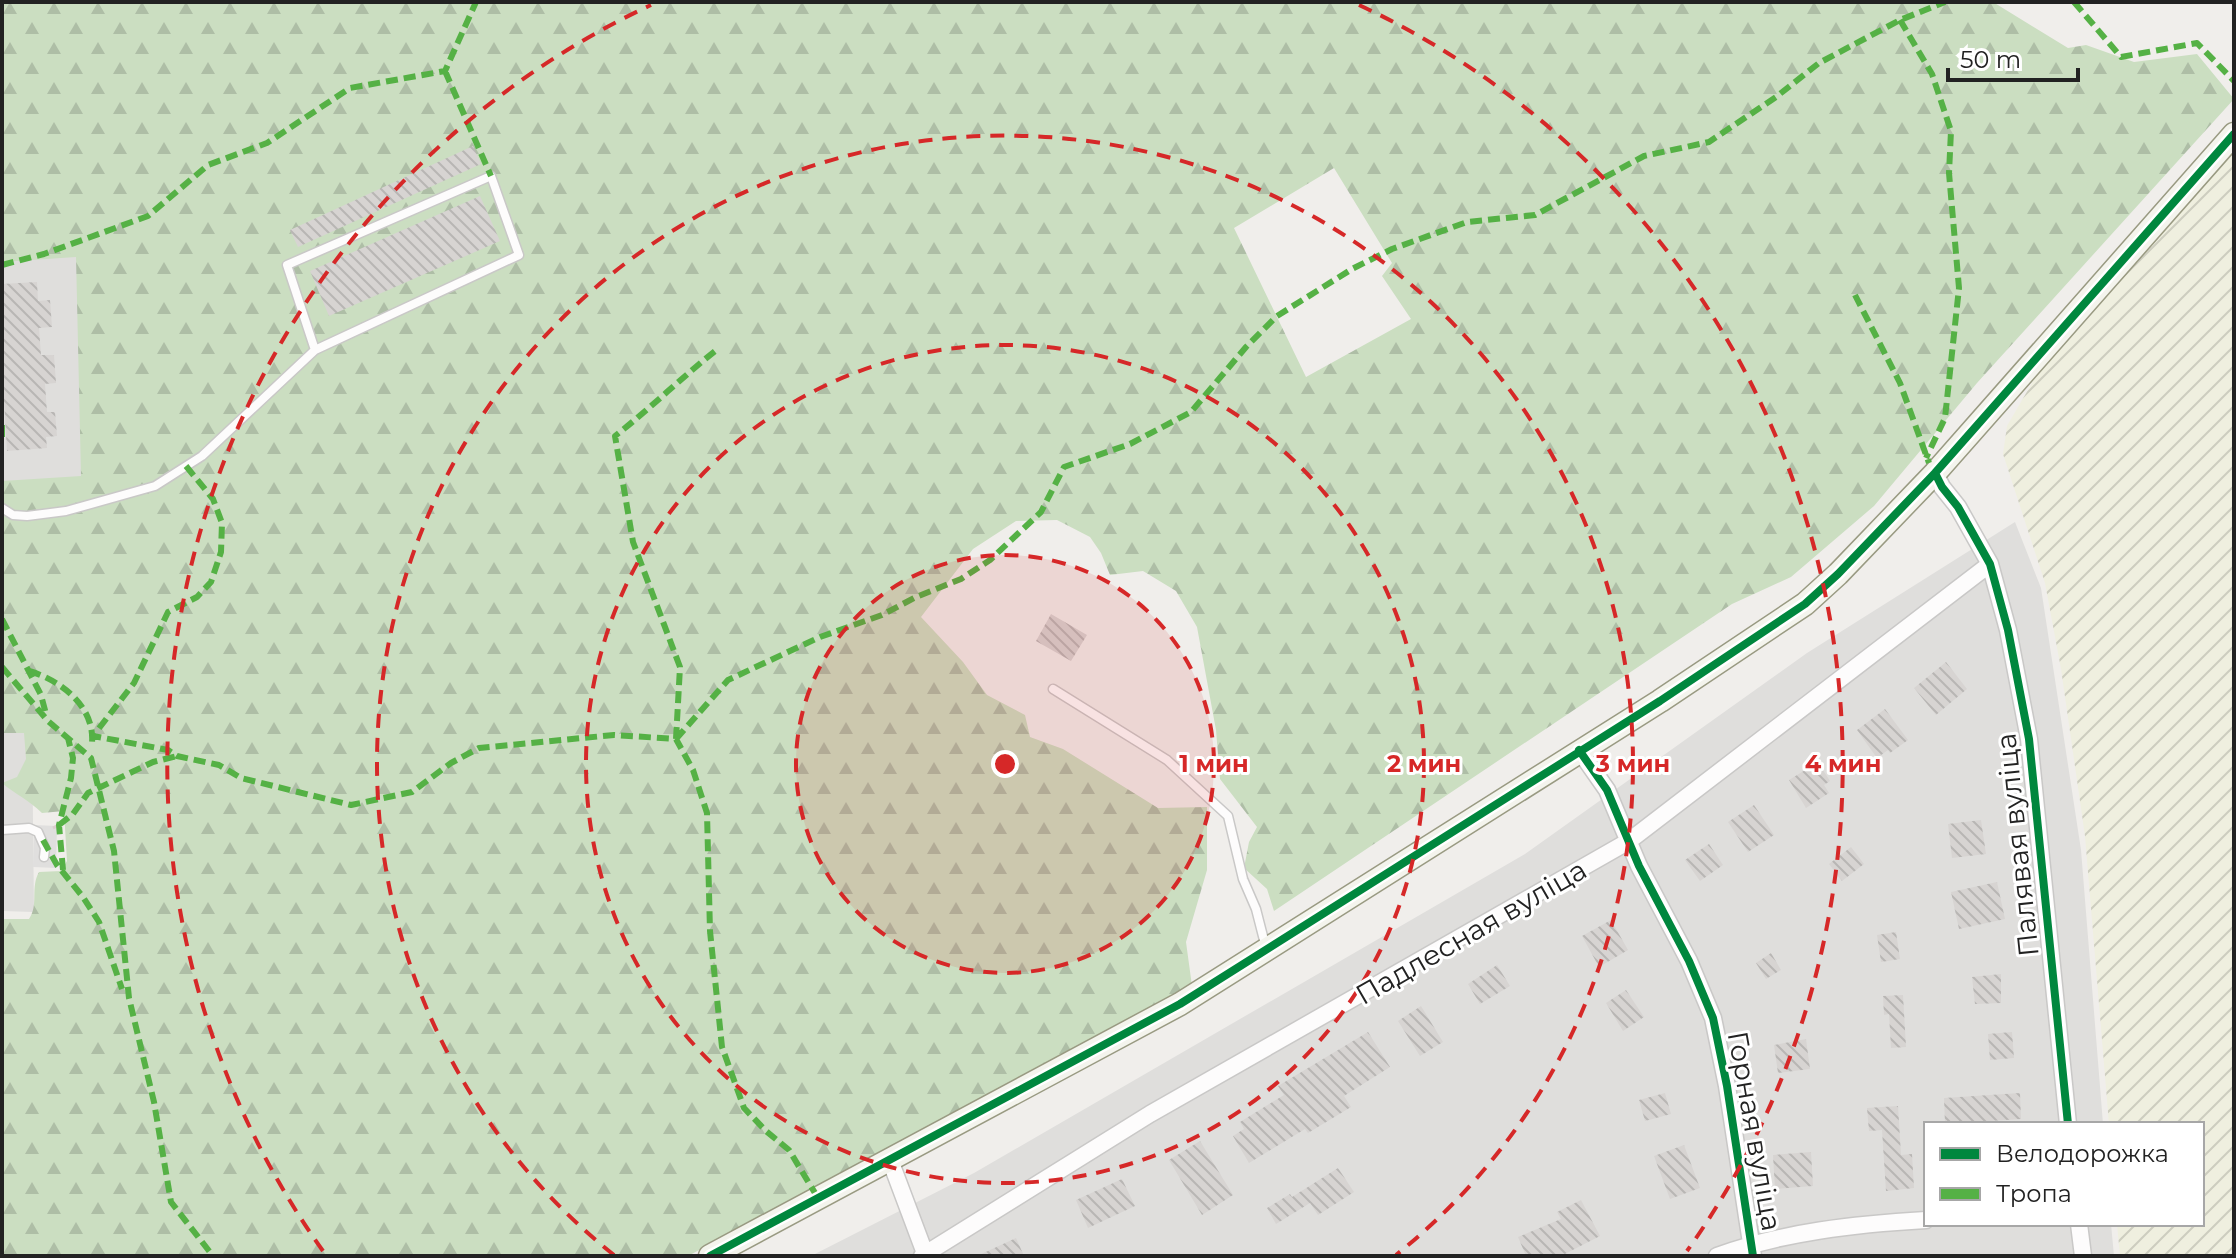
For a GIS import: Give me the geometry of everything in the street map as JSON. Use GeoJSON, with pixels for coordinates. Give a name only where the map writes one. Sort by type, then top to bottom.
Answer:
{"type":"FeatureCollection","features":[{"type":"Feature","properties":{"kind":"street"},"geometry":{"type":"LineString","coordinates":[[710,1256],[1180,1004],[1737,651],[1805,604],[1935,473],[2234,134]]}},
{"type":"Feature","properties":{"kind":"street","name":"Палявая вуліца"},"geometry":{"type":"LineString","coordinates":[[1935,473],[1990,564],[2008,630],[2029,739],[2068,1122]]}},
{"type":"Feature","properties":{"kind":"street","name":"Падлесная вуліца"},"geometry":{"type":"LineString","coordinates":[[925,1255],[1150,1114],[1629,841],[1990,564]]}},
{"type":"Feature","properties":{"kind":"street","name":"Горная вуліца"},"geometry":{"type":"LineString","coordinates":[[1579,750],[1607,790],[1713,1018],[1753,1250]]}},
{"type":"Feature","properties":{"kind":"street"},"geometry":{"type":"LineString","coordinates":[[890,1160],[925,1255]]}},
{"type":"Feature","properties":{"kind":"street"},"geometry":{"type":"LineString","coordinates":[[1717,1256],[1872,1223],[1924,1220]]}},
{"type":"Feature","properties":{"kind":"street"},"geometry":{"type":"LineString","coordinates":[[2079,1226],[2083,1256]]}},
{"type":"Feature","properties":{"kind":"lane"},"geometry":{"type":"LineString","coordinates":[[2,508],[13,515],[27,516],[66,511],[155,486],[202,456],[315,350],[519,255],[491,176],[287,265],[315,350]]}},
{"type":"Feature","properties":{"kind":"lane"},"geometry":{"type":"LineString","coordinates":[[1053,689],[1167,760],[1228,816],[1243,879],[1256,909],[1266,949]]}},
{"type":"Feature","properties":{"kind":"lane"},"geometry":{"type":"LineString","coordinates":[[2,830],[29,828],[38,832],[45,848],[44,857]]}},
{"type":"Feature","properties":{"kind":"path"},"geometry":{"type":"LineString","coordinates":[[53,828],[59,825]]}},
{"type":"Feature","properties":{"kind":"shaded area"},"geometry":{"type":"Polygon","coordinates":[[[83,248],[91,492],[2,502],[2,250],[83,248]]]}},
{"type":"Feature","properties":{"kind":"shaded area"},"geometry":{"type":"Polygon","coordinates":[[[2015,522],[2041,588],[2081,850],[2103,1122],[1924,1122],[1924,1226],[2111,1226],[2114,1256],[811,1256],[974,1173],[1525,854],[1807,653],[2015,522]]]}},
{"type":"Feature","properties":{"kind":"shaded area"},"geometry":{"type":"Polygon","coordinates":[[[32,730],[34,912],[2,911],[2,731],[32,730]]]}},
{"type":"Feature","properties":{"kind":"shaded area"},"geometry":{"type":"Polygon","coordinates":[[[34,825],[57,826],[56,868],[33,867],[34,825]]]}},
{"type":"Feature","properties":{"kind":"green space"},"geometry":{"type":"Polygon","coordinates":[[[2,2],[1993,2],[2068,48],[2086,45],[2134,62],[2197,54],[2234,99],[1977,383],[1874,506],[1791,577],[1732,604],[1274,911],[1267,889],[1244,868],[1249,842],[1257,827],[1220,779],[1216,730],[1197,627],[1176,591],[1143,571],[1110,575],[1090,537],[1057,520],[1016,521],[973,549],[921,617],[963,662],[987,695],[1025,715],[1030,737],[1063,749],[1158,808],[1207,807],[1207,870],[1186,942],[1192,986],[688,1256],[2,1256],[2,919],[29,919],[34,908],[39,872],[61,871],[67,861],[64,811],[42,813],[2,783],[17,777],[26,759],[24,733],[2,733],[2,481],[81,476],[76,257],[2,262],[2,2]],[[1334,168],[1234,228],[1306,377],[1411,319],[1382,276],[1392,263],[1334,168]]]}},
{"type":"Feature","properties":{"kind":"green space"},"geometry":{"type":"Polygon","coordinates":[[[2234,146],[2234,1256],[2120,1256],[2117,1226],[2204,1226],[2204,1122],[2109,1122],[2085,836],[2061,669],[2045,583],[2003,454],[2007,426],[2036,376],[2234,146]]]}},
{"type":"Feature","properties":{"kind":"building"},"geometry":{"type":"Polygon","coordinates":[[[473,146],[481,164],[298,247],[290,230],[473,146]]]}},
{"type":"Feature","properties":{"kind":"building"},"geometry":{"type":"Polygon","coordinates":[[[480,196],[500,241],[329,316],[310,271],[480,196]]]}},
{"type":"Feature","properties":{"kind":"building"},"geometry":{"type":"Polygon","coordinates":[[[37,282],[38,301],[50,300],[52,327],[39,328],[41,355],[54,355],[56,383],[45,384],[47,412],[55,412],[57,436],[46,437],[47,448],[7,451],[2,367],[2,284],[37,282]]]}},
{"type":"Feature","properties":{"kind":"building"},"geometry":{"type":"Polygon","coordinates":[[[1051,614],[1087,635],[1071,661],[1036,641],[1051,614]]]}},
{"type":"Feature","properties":{"kind":"building"},"geometry":{"type":"Polygon","coordinates":[[[1946,662],[1967,689],[1936,715],[1914,688],[1946,662]]]}},
{"type":"Feature","properties":{"kind":"building"},"geometry":{"type":"Polygon","coordinates":[[[1885,709],[1908,740],[1877,758],[1857,730],[1885,709]]]}},
{"type":"Feature","properties":{"kind":"building"},"geometry":{"type":"Polygon","coordinates":[[[1810,767],[1813,772],[1821,767],[1830,781],[1824,785],[1829,793],[1806,808],[1789,780],[1810,767]]]}},
{"type":"Feature","properties":{"kind":"building"},"geometry":{"type":"Polygon","coordinates":[[[1754,805],[1774,835],[1748,852],[1728,822],[1754,805]]]}},
{"type":"Feature","properties":{"kind":"building"},"geometry":{"type":"Polygon","coordinates":[[[1981,820],[1986,854],[1952,858],[1948,824],[1981,820]]]}},
{"type":"Feature","properties":{"kind":"building"},"geometry":{"type":"Polygon","coordinates":[[[1709,844],[1723,865],[1700,881],[1685,860],[1709,844]]]}},
{"type":"Feature","properties":{"kind":"building"},"geometry":{"type":"Polygon","coordinates":[[[1851,847],[1864,864],[1842,881],[1829,864],[1851,847]]]}},
{"type":"Feature","properties":{"kind":"building"},"geometry":{"type":"Polygon","coordinates":[[[1997,882],[2005,919],[1959,929],[1951,892],[1997,882]]]}},
{"type":"Feature","properties":{"kind":"building"},"geometry":{"type":"Polygon","coordinates":[[[1611,920],[1628,950],[1599,967],[1582,936],[1611,920]]]}},
{"type":"Feature","properties":{"kind":"building"},"geometry":{"type":"Polygon","coordinates":[[[1896,932],[1900,959],[1881,962],[1877,935],[1896,932]]]}},
{"type":"Feature","properties":{"kind":"building"},"geometry":{"type":"Polygon","coordinates":[[[1771,953],[1781,970],[1766,979],[1756,963],[1771,953]]]}},
{"type":"Feature","properties":{"kind":"building"},"geometry":{"type":"Polygon","coordinates":[[[1497,965],[1510,986],[1480,1004],[1468,984],[1497,965]]]}},
{"type":"Feature","properties":{"kind":"building"},"geometry":{"type":"Polygon","coordinates":[[[2001,974],[2001,1003],[1975,1004],[1972,977],[2001,974]]]}},
{"type":"Feature","properties":{"kind":"building"},"geometry":{"type":"Polygon","coordinates":[[[1626,990],[1644,1017],[1623,1031],[1606,1003],[1626,990]]]}},
{"type":"Feature","properties":{"kind":"building"},"geometry":{"type":"Polygon","coordinates":[[[1903,995],[1906,1047],[1891,1048],[1889,1014],[1884,1015],[1883,996],[1903,995]]]}},
{"type":"Feature","properties":{"kind":"building"},"geometry":{"type":"Polygon","coordinates":[[[1421,1006],[1443,1042],[1420,1056],[1398,1021],[1421,1006]]]}},
{"type":"Feature","properties":{"kind":"building"},"geometry":{"type":"Polygon","coordinates":[[[1368,1032],[1390,1067],[1344,1096],[1351,1107],[1308,1133],[1305,1129],[1249,1163],[1233,1136],[1244,1129],[1240,1122],[1284,1095],[1278,1086],[1368,1032]]]}},
{"type":"Feature","properties":{"kind":"building"},"geometry":{"type":"Polygon","coordinates":[[[2012,1032],[2014,1058],[1990,1060],[1988,1034],[2012,1032]]]}},
{"type":"Feature","properties":{"kind":"building"},"geometry":{"type":"Polygon","coordinates":[[[1806,1039],[1810,1069],[1778,1073],[1774,1045],[1806,1039]]]}},
{"type":"Feature","properties":{"kind":"building"},"geometry":{"type":"Polygon","coordinates":[[[1665,1093],[1671,1114],[1645,1121],[1639,1100],[1665,1093]]]}},
{"type":"Feature","properties":{"kind":"building"},"geometry":{"type":"Polygon","coordinates":[[[2020,1093],[2021,1119],[1945,1122],[1944,1098],[2020,1093]]]}},
{"type":"Feature","properties":{"kind":"building"},"geometry":{"type":"Polygon","coordinates":[[[1898,1106],[1901,1155],[1912,1154],[1914,1188],[1886,1191],[1882,1130],[1869,1131],[1867,1108],[1898,1106]]]}},
{"type":"Feature","properties":{"kind":"building"},"geometry":{"type":"Polygon","coordinates":[[[1200,1141],[1233,1195],[1202,1215],[1169,1160],[1200,1141]]]}},
{"type":"Feature","properties":{"kind":"building"},"geometry":{"type":"Polygon","coordinates":[[[1684,1145],[1700,1188],[1670,1199],[1654,1156],[1684,1145]]]}},
{"type":"Feature","properties":{"kind":"building"},"geometry":{"type":"Polygon","coordinates":[[[1811,1152],[1813,1186],[1775,1189],[1773,1155],[1811,1152]]]}},
{"type":"Feature","properties":{"kind":"building"},"geometry":{"type":"Polygon","coordinates":[[[1338,1168],[1354,1192],[1318,1215],[1310,1203],[1276,1224],[1267,1208],[1290,1194],[1292,1197],[1338,1168]]]}},
{"type":"Feature","properties":{"kind":"building"},"geometry":{"type":"Polygon","coordinates":[[[1122,1179],[1135,1206],[1088,1228],[1076,1200],[1122,1179]]]}},
{"type":"Feature","properties":{"kind":"building"},"geometry":{"type":"Polygon","coordinates":[[[1581,1200],[1600,1236],[1561,1256],[1526,1256],[1518,1237],[1561,1219],[1557,1212],[1581,1200]]]}},
{"type":"Feature","properties":{"kind":"building"},"geometry":{"type":"Polygon","coordinates":[[[1016,1238],[1024,1256],[977,1256],[1016,1238]]]}},
{"type":"Feature","properties":{"kind":"marked path"},"geometry":{"type":"LineString","coordinates":[[2,265],[44,254],[148,216],[208,165],[267,143],[350,88],[445,71],[476,2]]}},
{"type":"Feature","properties":{"kind":"marked path"},"geometry":{"type":"LineString","coordinates":[[676,739],[728,680],[820,637],[882,615],[961,579],[990,560],[1041,512],[1064,467],[1130,444],[1191,412],[1246,347],[1277,316],[1352,269],[1392,249],[1467,222],[1535,215],[1644,156],[1709,142],[1776,97],[1819,63],[1900,20],[1945,2]]}},
{"type":"Feature","properties":{"kind":"marked path"},"geometry":{"type":"LineString","coordinates":[[2074,2],[2121,57],[2197,43],[2234,81]]}},
{"type":"Feature","properties":{"kind":"marked path"},"geometry":{"type":"LineString","coordinates":[[1900,20],[1932,74],[1951,131],[1949,173],[1959,288],[1945,418],[1926,458]]}},
{"type":"Feature","properties":{"kind":"marked path"},"geometry":{"type":"LineString","coordinates":[[445,71],[491,176]]}},
{"type":"Feature","properties":{"kind":"marked path"},"geometry":{"type":"LineString","coordinates":[[1855,295],[1900,383],[1929,463]]}},
{"type":"Feature","properties":{"kind":"marked path"},"geometry":{"type":"LineString","coordinates":[[676,739],[680,667],[633,542],[615,436],[719,348]]}},
{"type":"Feature","properties":{"kind":"marked path"},"geometry":{"type":"LineString","coordinates":[[2,425],[2,438]]}},
{"type":"Feature","properties":{"kind":"marked path"},"geometry":{"type":"LineString","coordinates":[[186,466],[213,499],[222,523],[221,552],[211,582],[197,597],[168,612],[134,683],[93,736],[168,750],[177,756],[219,765],[241,778],[351,805],[412,792],[451,763],[479,748],[614,735],[676,739],[693,770],[707,813],[710,931],[722,1047],[744,1108],[789,1150],[818,1198]]}},
{"type":"Feature","properties":{"kind":"marked path"},"geometry":{"type":"LineString","coordinates":[[2,619],[41,695],[46,714]]}},
{"type":"Feature","properties":{"kind":"marked path"},"geometry":{"type":"LineString","coordinates":[[2,667],[48,721],[91,758],[114,851],[129,998],[154,1102],[171,1202],[213,1256]]}},
{"type":"Feature","properties":{"kind":"marked path"},"geometry":{"type":"LineString","coordinates":[[29,671],[63,688],[82,706],[88,717],[92,743]]}},
{"type":"Feature","properties":{"kind":"marked path"},"geometry":{"type":"LineString","coordinates":[[63,870],[59,825],[73,758],[68,738]]}},
{"type":"Feature","properties":{"kind":"marked path"},"geometry":{"type":"LineString","coordinates":[[59,825],[73,814],[88,793],[153,762],[177,756]]}},
{"type":"Feature","properties":{"kind":"marked path"},"geometry":{"type":"LineString","coordinates":[[43,840],[57,865],[99,922],[122,989]]}},
{"type":"Feature","properties":{"kind":"cycle path"},"geometry":{"type":"LineString","coordinates":[[710,1256],[1180,1004],[1660,701],[1805,604],[1935,473],[2234,134]]}},
{"type":"Feature","properties":{"kind":"cycle path"},"geometry":{"type":"LineString","coordinates":[[1935,473],[1990,564],[2008,630],[2029,739],[2068,1122]]}},
{"type":"Feature","properties":{"kind":"cycle path"},"geometry":{"type":"LineString","coordinates":[[1579,750],[1607,790],[1639,866],[1689,961],[1713,1018],[1727,1086],[1753,1256]]}}]}
